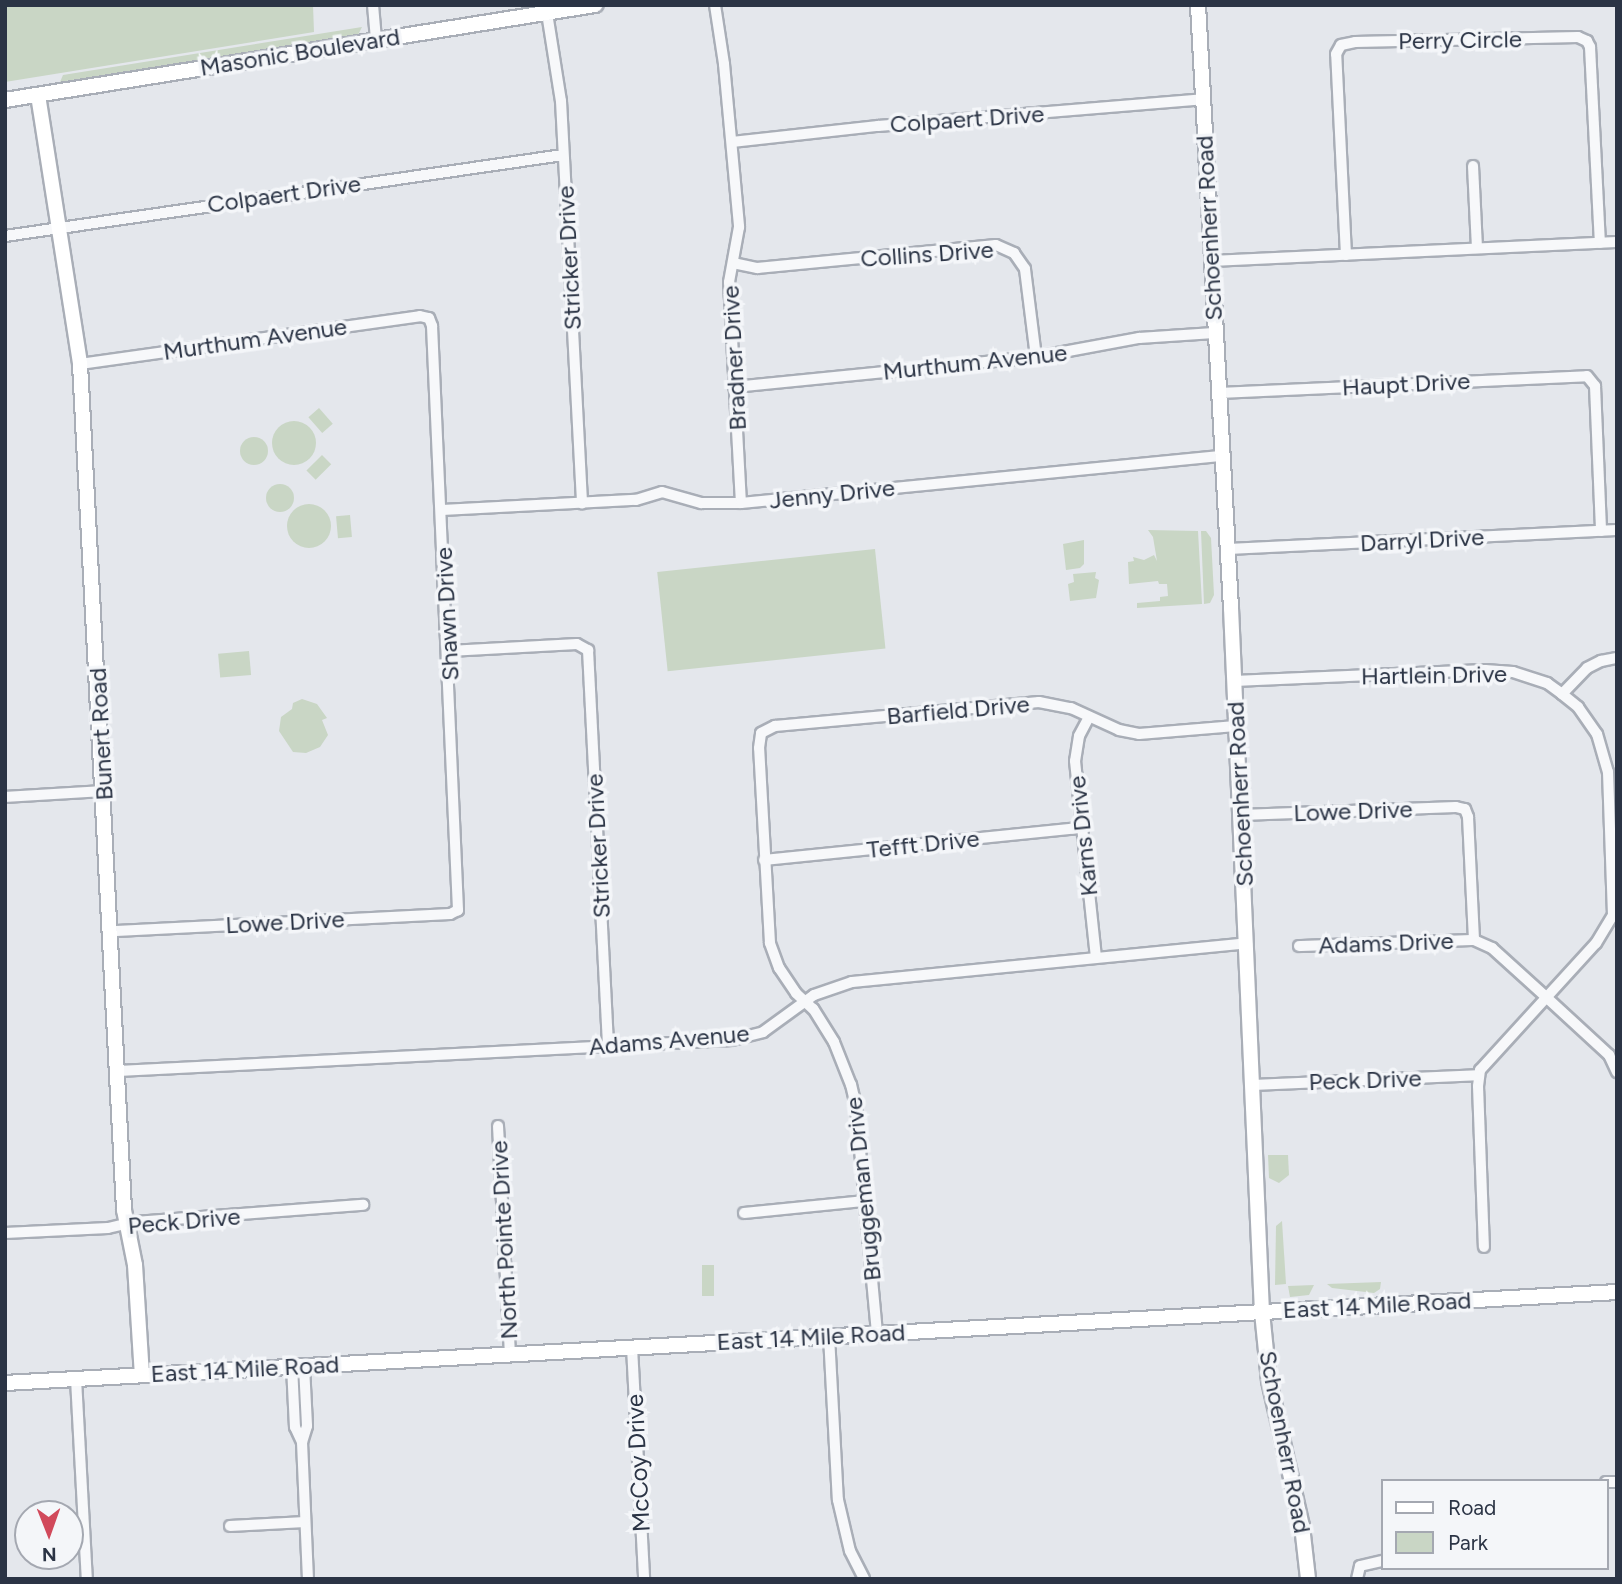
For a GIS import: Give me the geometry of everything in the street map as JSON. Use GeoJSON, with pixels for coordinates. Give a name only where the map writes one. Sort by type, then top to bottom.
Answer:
{"type":"FeatureCollection","features":[{"type":"Feature","properties":{"kind":"main road","name":"Masonic Boulevard"},"geometry":{"type":"LineString","coordinates":[[5,100],[595,5]]}},
{"type":"Feature","properties":{"kind":"main road","name":"Schoenherr Road"},"geometry":{"type":"LineString","coordinates":[[1198,5],[1228,549],[1262,1312],[1269,1381],[1300,1514],[1308,1579]]}},
{"type":"Feature","properties":{"kind":"main road","name":"Bunert Road"},"geometry":{"type":"LineString","coordinates":[[38,95],[80,364],[126,1224],[135,1265],[142,1375]]}},
{"type":"Feature","properties":{"kind":"main road","name":"East 14 Mile Road"},"geometry":{"type":"LineString","coordinates":[[5,1383],[1617,1292]]}},
{"type":"Feature","properties":{"kind":"street"},"geometry":{"type":"LineString","coordinates":[[373,5],[376,39]]}},
{"type":"Feature","properties":{"kind":"street","name":"Bradner Drive"},"geometry":{"type":"LineString","coordinates":[[715,5],[732,142],[739,227],[729,282],[741,503]]}},
{"type":"Feature","properties":{"kind":"street","name":"Stricker Drive"},"geometry":{"type":"LineString","coordinates":[[547,13],[561,101],[582,503]]}},
{"type":"Feature","properties":{"kind":"street","name":"Perry Circle"},"geometry":{"type":"LineString","coordinates":[[1346,255],[1336,61],[1341,45],[1354,42],[1578,37],[1587,41],[1590,47],[1600,243]]}},
{"type":"Feature","properties":{"kind":"street","name":"Colpaert Drive"},"geometry":{"type":"LineString","coordinates":[[732,142],[878,126],[1203,99]]}},
{"type":"Feature","properties":{"kind":"street","name":"Colpaert Drive"},"geometry":{"type":"LineString","coordinates":[[5,236],[563,155]]}},
{"type":"Feature","properties":{"kind":"street"},"geometry":{"type":"LineString","coordinates":[[1473,166],[1477,248]]}},
{"type":"Feature","properties":{"kind":"street"},"geometry":{"type":"LineString","coordinates":[[1211,261],[1617,242]]}},
{"type":"Feature","properties":{"kind":"street","name":"Collins Drive"},"geometry":{"type":"LineString","coordinates":[[733,263],[757,268],[996,246],[1014,253],[1025,269],[1036,357]]}},
{"type":"Feature","properties":{"kind":"street","name":"Murthum Avenue"},"geometry":{"type":"LineString","coordinates":[[80,364],[420,316],[429,318]]}},
{"type":"Feature","properties":{"kind":"street","name":"Shawn Drive"},"geometry":{"type":"LineString","coordinates":[[429,318],[432,326],[449,651],[458,910]]}},
{"type":"Feature","properties":{"kind":"street","name":"Murthum Avenue"},"geometry":{"type":"LineString","coordinates":[[734,387],[1036,357],[1139,338],[1214,333]]}},
{"type":"Feature","properties":{"kind":"street","name":"Haupt Drive"},"geometry":{"type":"LineString","coordinates":[[1219,393],[1569,376],[1591,378],[1595,386],[1601,531]]}},
{"type":"Feature","properties":{"kind":"street","name":"Jenny Drive"},"geometry":{"type":"LineString","coordinates":[[442,510],[636,500],[662,492],[701,503],[741,503],[1223,456]]}},
{"type":"Feature","properties":{"kind":"street","name":"Darryl Drive"},"geometry":{"type":"LineString","coordinates":[[1228,549],[1617,530]]}},
{"type":"Feature","properties":{"kind":"street","name":"Stricker Drive"},"geometry":{"type":"LineString","coordinates":[[449,651],[577,644],[586,647],[589,655],[608,1047]]}},
{"type":"Feature","properties":{"kind":"street"},"geometry":{"type":"LineString","coordinates":[[1562,694],[1587,668],[1601,661],[1617,658]]}},
{"type":"Feature","properties":{"kind":"street","name":"Hartlein Drive"},"geometry":{"type":"LineString","coordinates":[[1234,681],[1498,670],[1533,678],[1562,694],[1588,720],[1606,761],[1614,915],[1606,930],[1478,1075]]}},
{"type":"Feature","properties":{"kind":"street","name":"Barfield Drive"},"geometry":{"type":"LineString","coordinates":[[761,733],[775,726],[1040,702],[1071,708],[1119,730],[1139,734],[1236,726]]}},
{"type":"Feature","properties":{"kind":"street","name":"Karns Drive"},"geometry":{"type":"LineString","coordinates":[[1089,718],[1076,749],[1081,828],[1096,957]]}},
{"type":"Feature","properties":{"kind":"street","name":"Bruggeman Drive"},"geometry":{"type":"LineString","coordinates":[[761,733],[758,741],[770,943],[779,968],[834,1042],[851,1085],[866,1201],[877,1333]]}},
{"type":"Feature","properties":{"kind":"street"},"geometry":{"type":"LineString","coordinates":[[5,797],[103,791]]}},
{"type":"Feature","properties":{"kind":"street","name":"Lowe Drive"},"geometry":{"type":"LineString","coordinates":[[1241,815],[1456,807],[1465,809],[1468,817],[1474,940]]}},
{"type":"Feature","properties":{"kind":"street","name":"Tefft Drive"},"geometry":{"type":"LineString","coordinates":[[764,860],[1081,828]]}},
{"type":"Feature","properties":{"kind":"street","name":"Lowe Drive"},"geometry":{"type":"LineString","coordinates":[[111,932],[450,914],[458,910]]}},
{"type":"Feature","properties":{"kind":"street"},"geometry":{"type":"LineString","coordinates":[[1474,940],[1492,948],[1609,1055],[1617,1072]]}},
{"type":"Feature","properties":{"kind":"street","name":"Adams Drive"},"geometry":{"type":"LineString","coordinates":[[1299,946],[1474,940]]}},
{"type":"Feature","properties":{"kind":"street","name":"Adams Avenue"},"geometry":{"type":"LineString","coordinates":[[118,1071],[608,1047],[746,1037],[763,1032],[823,990],[852,982],[1247,943]]}},
{"type":"Feature","properties":{"kind":"street"},"geometry":{"type":"LineString","coordinates":[[1478,1075],[1484,1247]]}},
{"type":"Feature","properties":{"kind":"street","name":"Peck Drive"},"geometry":{"type":"LineString","coordinates":[[1252,1085],[1478,1075]]}},
{"type":"Feature","properties":{"kind":"street","name":"North Pointe Drive"},"geometry":{"type":"LineString","coordinates":[[498,1126],[510,1354]]}},
{"type":"Feature","properties":{"kind":"street"},"geometry":{"type":"LineString","coordinates":[[744,1213],[866,1201]]}},
{"type":"Feature","properties":{"kind":"street","name":"Peck Drive"},"geometry":{"type":"LineString","coordinates":[[5,1233],[108,1228],[126,1224],[363,1205]]}},
{"type":"Feature","properties":{"kind":"street"},"geometry":{"type":"LineString","coordinates":[[829,1336],[838,1500],[850,1550],[864,1579]]}},
{"type":"Feature","properties":{"kind":"street","name":"McCoy Drive"},"geometry":{"type":"LineString","coordinates":[[632,1347],[644,1579]]}},
{"type":"Feature","properties":{"kind":"street"},"geometry":{"type":"LineString","coordinates":[[298,1366],[307,1426],[302,1442],[308,1579]]}},
{"type":"Feature","properties":{"kind":"street"},"geometry":{"type":"LineString","coordinates":[[76,1379],[87,1579]]}},
{"type":"Feature","properties":{"kind":"street"},"geometry":{"type":"LineString","coordinates":[[229,1526],[306,1522]]}},
{"type":"Feature","properties":{"kind":"street"},"geometry":{"type":"LineString","coordinates":[[1357,1579],[1360,1566],[1380,1561]]}},
{"type":"Feature","properties":{"kind":"green space"},"geometry":{"type":"Polygon","coordinates":[[[5,5],[313,5],[314,32],[5,82],[5,5]]]}},
{"type":"Feature","properties":{"kind":"green space"},"geometry":{"type":"Polygon","coordinates":[[[362,27],[358,35],[60,82],[63,75],[362,27]]]}},
{"type":"Feature","properties":{"kind":"green space"},"geometry":{"type":"Polygon","coordinates":[[[319,408],[333,424],[322,433],[308,417],[319,408]]]}},
{"type":"Feature","properties":{"kind":"green space"},"geometry":{"type":"Polygon","coordinates":[[[294,421],[303,422],[310,427],[315,434],[315,452],[310,459],[303,464],[294,465],[285,464],[278,459],[273,452],[272,443],[273,434],[278,427],[285,422],[294,421]]]}},
{"type":"Feature","properties":{"kind":"green space"},"geometry":{"type":"Polygon","coordinates":[[[254,437],[264,441],[268,451],[264,461],[254,465],[244,461],[240,451],[244,441],[254,437]]]}},
{"type":"Feature","properties":{"kind":"green space"},"geometry":{"type":"Polygon","coordinates":[[[322,455],[331,464],[316,480],[306,471],[322,455]]]}},
{"type":"Feature","properties":{"kind":"green space"},"geometry":{"type":"Polygon","coordinates":[[[280,484],[290,488],[294,498],[290,508],[280,512],[270,508],[266,498],[270,488],[280,484]]]}},
{"type":"Feature","properties":{"kind":"green space"},"geometry":{"type":"Polygon","coordinates":[[[309,504],[318,505],[325,510],[330,517],[330,535],[325,542],[318,547],[309,548],[300,547],[293,542],[288,535],[287,526],[288,517],[293,510],[300,505],[309,504]]]}},
{"type":"Feature","properties":{"kind":"green space"},"geometry":{"type":"Polygon","coordinates":[[[350,515],[352,537],[338,538],[336,516],[350,515]]]}},
{"type":"Feature","properties":{"kind":"green space"},"geometry":{"type":"Polygon","coordinates":[[[1148,530],[1198,531],[1202,604],[1137,608],[1137,603],[1160,601],[1160,597],[1168,596],[1167,584],[1159,584],[1158,581],[1129,584],[1128,562],[1134,561],[1133,557],[1144,560],[1154,555],[1157,561],[1153,537],[1148,530]]]}},
{"type":"Feature","properties":{"kind":"green space"},"geometry":{"type":"Polygon","coordinates":[[[1201,531],[1206,531],[1211,538],[1214,595],[1210,603],[1204,604],[1201,531]]]}},
{"type":"Feature","properties":{"kind":"green space"},"geometry":{"type":"Polygon","coordinates":[[[1084,540],[1084,564],[1080,568],[1066,570],[1063,544],[1084,540]]]}},
{"type":"Feature","properties":{"kind":"green space"},"geometry":{"type":"Polygon","coordinates":[[[875,549],[885,648],[668,671],[657,572],[875,549]]]}},
{"type":"Feature","properties":{"kind":"green space"},"geometry":{"type":"Polygon","coordinates":[[[1096,572],[1095,578],[1099,580],[1096,598],[1070,601],[1068,584],[1074,582],[1073,574],[1096,572]]]}},
{"type":"Feature","properties":{"kind":"green space"},"geometry":{"type":"Polygon","coordinates":[[[249,651],[251,675],[220,678],[218,654],[249,651]]]}},
{"type":"Feature","properties":{"kind":"green space"},"geometry":{"type":"Polygon","coordinates":[[[302,699],[317,704],[327,718],[322,720],[328,735],[320,747],[306,753],[293,752],[279,731],[281,717],[292,709],[293,703],[302,699]]]}},
{"type":"Feature","properties":{"kind":"green space"},"geometry":{"type":"Polygon","coordinates":[[[1268,1155],[1288,1155],[1289,1175],[1279,1183],[1269,1178],[1268,1155]]]}},
{"type":"Feature","properties":{"kind":"green space"},"geometry":{"type":"Polygon","coordinates":[[[1282,1221],[1286,1284],[1275,1285],[1276,1226],[1282,1221]]]}},
{"type":"Feature","properties":{"kind":"green space"},"geometry":{"type":"Polygon","coordinates":[[[702,1265],[714,1265],[714,1296],[702,1296],[702,1265]]]}},
{"type":"Feature","properties":{"kind":"green space"},"geometry":{"type":"Polygon","coordinates":[[[1381,1282],[1380,1289],[1374,1293],[1332,1288],[1327,1284],[1381,1282]]]}},
{"type":"Feature","properties":{"kind":"green space"},"geometry":{"type":"Polygon","coordinates":[[[1314,1285],[1309,1295],[1290,1297],[1288,1286],[1314,1285]]]}}]}
